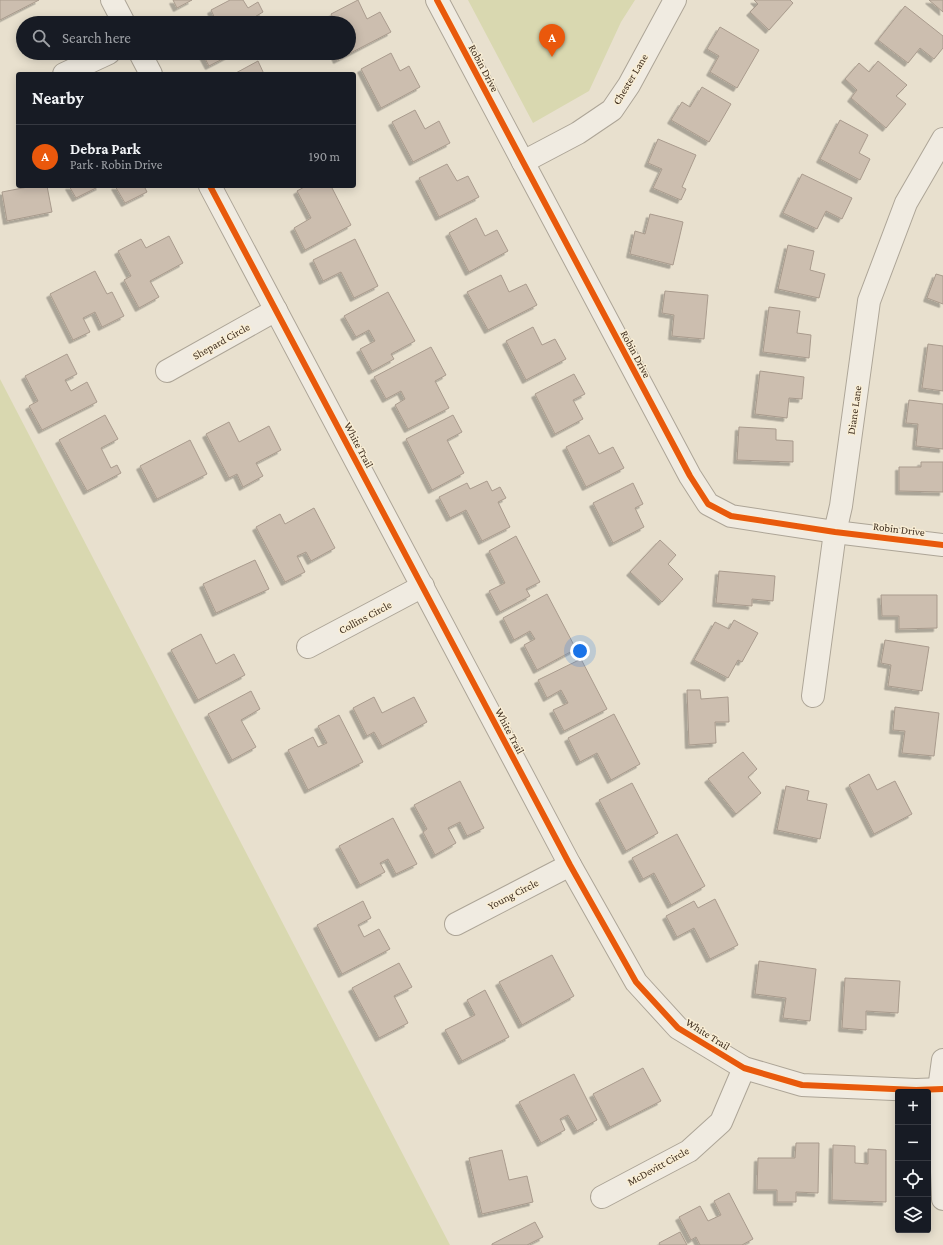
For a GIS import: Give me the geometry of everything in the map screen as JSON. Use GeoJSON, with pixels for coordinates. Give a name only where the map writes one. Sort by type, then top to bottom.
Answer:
{"type":"FeatureCollection","features":[{"type":"Feature","properties":{"kind":"street"},"geometry":{"type":"LineString","coordinates":[[112,0],[120,16]]}},
{"type":"Feature","properties":{"kind":"street","name":"Robin Drive"},"geometry":{"type":"LineString","coordinates":[[437,0],[690,476],[708,504],[731,516],[835,532],[943,545]]}},
{"type":"Feature","properties":{"kind":"street","name":"Chester Lane"},"geometry":{"type":"LineString","coordinates":[[522,162],[578,132],[612,110],[629,85],[675,0]]}},
{"type":"Feature","properties":{"kind":"street"},"geometry":{"type":"LineString","coordinates":[[68,72],[94,60]]}},
{"type":"Feature","properties":{"kind":"street"},"geometry":{"type":"LineString","coordinates":[[144,60],[150,72]]}},
{"type":"Feature","properties":{"kind":"street","name":"Diane Lane"},"geometry":{"type":"LineString","coordinates":[[813,696],[835,532],[841,506],[869,301],[906,203],[943,139]]}},
{"type":"Feature","properties":{"kind":"street","name":"White Trail"},"geometry":{"type":"LineString","coordinates":[[211,188],[570,865],[636,982],[678,1028],[744,1068],[802,1085],[916,1090],[941,1089]]}},
{"type":"Feature","properties":{"kind":"street","name":"Shepard Circle"},"geometry":{"type":"LineString","coordinates":[[167,371],[276,310]]}},
{"type":"Feature","properties":{"kind":"street","name":"Collins Circle"},"geometry":{"type":"LineString","coordinates":[[308,647],[423,586]]}},
{"type":"Feature","properties":{"kind":"street","name":"Young Circle"},"geometry":{"type":"LineString","coordinates":[[456,924],[570,865]]}},
{"type":"Feature","properties":{"kind":"street"},"geometry":{"type":"LineString","coordinates":[[943,1060],[941,1089],[943,1199]]}},
{"type":"Feature","properties":{"kind":"street","name":"McDevitt Circle"},"geometry":{"type":"LineString","coordinates":[[602,1196],[689,1151],[721,1122],[744,1068]]}},
{"type":"Feature","properties":{"kind":"green space"},"geometry":{"type":"Polygon","coordinates":[[[468,0],[635,0],[621,22],[589,91],[533,123],[468,0]]]}},
{"type":"Feature","properties":{"kind":"green space"},"geometry":{"type":"Polygon","coordinates":[[[0,379],[450,1245],[0,1245],[0,379]]]}},
{"type":"Feature","properties":{"kind":"building"},"geometry":{"type":"Polygon","coordinates":[[[0,0],[39,0],[0,20],[0,0]]]}},
{"type":"Feature","properties":{"kind":"building"},"geometry":{"type":"Polygon","coordinates":[[[173,0],[192,0],[177,8],[173,0]]]}},
{"type":"Feature","properties":{"kind":"building"},"geometry":{"type":"Polygon","coordinates":[[[230,0],[243,0],[248,8],[258,2],[263,12],[256,16],[214,16],[211,10],[230,0]]]}},
{"type":"Feature","properties":{"kind":"building"},"geometry":{"type":"Polygon","coordinates":[[[358,0],[367,19],[380,12],[391,32],[356,50],[356,16],[332,16],[331,14],[358,0]]]}},
{"type":"Feature","properties":{"kind":"building"},"geometry":{"type":"Polygon","coordinates":[[[754,0],[790,0],[793,3],[769,30],[750,12],[758,4],[754,0]]]}},
{"type":"Feature","properties":{"kind":"building"},"geometry":{"type":"Polygon","coordinates":[[[929,0],[943,0],[943,12],[929,0]]]}},
{"type":"Feature","properties":{"kind":"building"},"geometry":{"type":"Polygon","coordinates":[[[905,6],[943,36],[943,48],[934,59],[920,48],[908,63],[878,40],[905,6]]]}},
{"type":"Feature","properties":{"kind":"building"},"geometry":{"type":"Polygon","coordinates":[[[720,27],[759,50],[737,88],[710,72],[719,56],[707,49],[720,27]]]}},
{"type":"Feature","properties":{"kind":"building"},"geometry":{"type":"Polygon","coordinates":[[[391,53],[400,71],[409,66],[420,87],[381,108],[361,69],[391,53]]]}},
{"type":"Feature","properties":{"kind":"building"},"geometry":{"type":"Polygon","coordinates":[[[206,60],[221,60],[209,66],[206,60]]]}},
{"type":"Feature","properties":{"kind":"building"},"geometry":{"type":"Polygon","coordinates":[[[258,61],[263,72],[238,72],[258,61]]]}},
{"type":"Feature","properties":{"kind":"building"},"geometry":{"type":"Polygon","coordinates":[[[878,61],[907,85],[896,96],[906,104],[886,128],[851,98],[857,90],[845,79],[859,63],[869,72],[878,61]]]}},
{"type":"Feature","properties":{"kind":"building"},"geometry":{"type":"Polygon","coordinates":[[[702,87],[731,104],[709,142],[671,120],[682,102],[690,107],[702,87]]]}},
{"type":"Feature","properties":{"kind":"building"},"geometry":{"type":"Polygon","coordinates":[[[415,110],[425,129],[439,121],[450,143],[413,162],[392,122],[415,110]]]}},
{"type":"Feature","properties":{"kind":"building"},"geometry":{"type":"Polygon","coordinates":[[[840,120],[868,135],[859,153],[870,159],[860,180],[820,159],[840,120]]]}},
{"type":"Feature","properties":{"kind":"building"},"geometry":{"type":"Polygon","coordinates":[[[658,139],[696,155],[682,187],[686,189],[681,200],[653,188],[662,169],[648,163],[658,139]]]}},
{"type":"Feature","properties":{"kind":"building"},"geometry":{"type":"Polygon","coordinates":[[[447,164],[457,181],[468,176],[479,197],[439,217],[419,178],[447,164]]]}},
{"type":"Feature","properties":{"kind":"building"},"geometry":{"type":"Polygon","coordinates":[[[802,174],[852,198],[842,219],[826,211],[817,229],[783,213],[802,174]]]}},
{"type":"Feature","properties":{"kind":"building"},"geometry":{"type":"Polygon","coordinates":[[[23,188],[47,188],[52,212],[7,221],[2,192],[23,188]]]}},
{"type":"Feature","properties":{"kind":"building"},"geometry":{"type":"Polygon","coordinates":[[[70,188],[96,188],[76,198],[70,188]]]}},
{"type":"Feature","properties":{"kind":"building"},"geometry":{"type":"Polygon","coordinates":[[[116,188],[145,188],[147,192],[125,203],[116,188]]]}},
{"type":"Feature","properties":{"kind":"building"},"geometry":{"type":"Polygon","coordinates":[[[302,188],[332,188],[351,225],[305,250],[294,228],[311,218],[297,191],[302,188]]]}},
{"type":"Feature","properties":{"kind":"building"},"geometry":{"type":"Polygon","coordinates":[[[650,214],[683,222],[673,265],[630,254],[635,231],[645,234],[650,214]]]}},
{"type":"Feature","properties":{"kind":"building"},"geometry":{"type":"Polygon","coordinates":[[[476,218],[485,236],[497,230],[508,251],[469,272],[449,233],[476,218]]]}},
{"type":"Feature","properties":{"kind":"building"},"geometry":{"type":"Polygon","coordinates":[[[169,236],[183,263],[150,281],[159,297],[139,308],[124,280],[131,276],[118,251],[141,239],[146,248],[169,236]]]}},
{"type":"Feature","properties":{"kind":"building"},"geometry":{"type":"Polygon","coordinates":[[[355,239],[378,286],[354,298],[341,272],[323,281],[313,260],[355,239]]]}},
{"type":"Feature","properties":{"kind":"building"},"geometry":{"type":"Polygon","coordinates":[[[788,245],[814,251],[810,270],[825,274],[819,298],[778,289],[788,245]]]}},
{"type":"Feature","properties":{"kind":"building"},"geometry":{"type":"Polygon","coordinates":[[[95,271],[107,294],[112,292],[124,316],[102,327],[95,312],[83,318],[90,332],[73,340],[50,294],[95,271]]]}},
{"type":"Feature","properties":{"kind":"building"},"geometry":{"type":"Polygon","coordinates":[[[936,274],[943,276],[943,304],[927,298],[936,274]]]}},
{"type":"Feature","properties":{"kind":"building"},"geometry":{"type":"Polygon","coordinates":[[[501,275],[509,292],[526,284],[537,305],[488,330],[467,292],[501,275]]]}},
{"type":"Feature","properties":{"kind":"building"},"geometry":{"type":"Polygon","coordinates":[[[665,291],[708,295],[704,339],[672,336],[674,315],[662,313],[665,291]]]}},
{"type":"Feature","properties":{"kind":"building"},"geometry":{"type":"Polygon","coordinates":[[[388,292],[415,341],[391,354],[394,359],[372,371],[360,349],[375,341],[369,330],[356,337],[344,316],[388,292]]]}},
{"type":"Feature","properties":{"kind":"building"},"geometry":{"type":"Polygon","coordinates":[[[769,307],[800,311],[797,333],[811,335],[809,358],[763,352],[769,307]]]}},
{"type":"Feature","properties":{"kind":"building"},"geometry":{"type":"Polygon","coordinates":[[[533,327],[542,345],[555,339],[566,359],[526,380],[506,341],[533,327]]]}},
{"type":"Feature","properties":{"kind":"building"},"geometry":{"type":"Polygon","coordinates":[[[928,344],[943,346],[943,391],[922,388],[928,344]]]}},
{"type":"Feature","properties":{"kind":"building"},"geometry":{"type":"Polygon","coordinates":[[[431,347],[446,375],[435,381],[449,408],[408,429],[395,405],[405,399],[401,391],[386,399],[374,377],[431,347]]]}},
{"type":"Feature","properties":{"kind":"building"},"geometry":{"type":"Polygon","coordinates":[[[67,354],[77,374],[65,380],[71,391],[87,382],[97,402],[42,430],[29,406],[38,401],[25,376],[67,354]]]}},
{"type":"Feature","properties":{"kind":"building"},"geometry":{"type":"Polygon","coordinates":[[[760,371],[804,377],[802,399],[789,398],[787,418],[755,414],[760,371]]]}},
{"type":"Feature","properties":{"kind":"building"},"geometry":{"type":"Polygon","coordinates":[[[574,374],[585,394],[573,400],[583,419],[555,434],[535,394],[574,374]]]}},
{"type":"Feature","properties":{"kind":"building"},"geometry":{"type":"Polygon","coordinates":[[[909,400],[943,404],[943,449],[916,446],[918,424],[906,423],[909,400]]]}},
{"type":"Feature","properties":{"kind":"building"},"geometry":{"type":"Polygon","coordinates":[[[105,415],[118,439],[101,448],[111,468],[117,465],[121,473],[87,491],[59,440],[105,415]]]}},
{"type":"Feature","properties":{"kind":"building"},"geometry":{"type":"Polygon","coordinates":[[[453,415],[462,432],[447,440],[464,473],[432,490],[406,439],[453,415]]]}},
{"type":"Feature","properties":{"kind":"building"},"geometry":{"type":"Polygon","coordinates":[[[229,422],[239,442],[269,426],[281,450],[256,463],[263,476],[243,487],[237,474],[229,478],[206,434],[229,422]]]}},
{"type":"Feature","properties":{"kind":"building"},"geometry":{"type":"Polygon","coordinates":[[[739,427],[776,429],[776,440],[793,441],[793,462],[737,460],[739,427]]]}},
{"type":"Feature","properties":{"kind":"building"},"geometry":{"type":"Polygon","coordinates":[[[589,435],[599,454],[613,447],[624,468],[586,487],[566,447],[589,435]]]}},
{"type":"Feature","properties":{"kind":"building"},"geometry":{"type":"Polygon","coordinates":[[[190,440],[207,474],[157,499],[140,466],[190,440]]]}},
{"type":"Feature","properties":{"kind":"building"},"geometry":{"type":"Polygon","coordinates":[[[921,462],[943,462],[943,492],[899,491],[899,467],[921,467],[921,462]]]}},
{"type":"Feature","properties":{"kind":"building"},"geometry":{"type":"Polygon","coordinates":[[[487,481],[492,491],[500,487],[506,498],[498,502],[510,527],[482,541],[466,510],[450,518],[439,497],[467,483],[470,489],[487,481]]]}},
{"type":"Feature","properties":{"kind":"building"},"geometry":{"type":"Polygon","coordinates":[[[633,483],[643,504],[635,508],[644,527],[613,543],[593,503],[633,483]]]}},
{"type":"Feature","properties":{"kind":"building"},"geometry":{"type":"Polygon","coordinates":[[[314,508],[335,548],[311,561],[306,552],[297,556],[305,572],[285,582],[256,527],[280,514],[285,524],[314,508]]]}},
{"type":"Feature","properties":{"kind":"building"},"geometry":{"type":"Polygon","coordinates":[[[516,536],[540,582],[526,589],[530,596],[500,612],[489,591],[505,583],[489,551],[516,536]]]}},
{"type":"Feature","properties":{"kind":"building"},"geometry":{"type":"Polygon","coordinates":[[[660,540],[676,555],[668,564],[683,579],[662,602],[630,572],[660,540]]]}},
{"type":"Feature","properties":{"kind":"building"},"geometry":{"type":"Polygon","coordinates":[[[255,560],[269,589],[216,613],[203,584],[255,560]]]}},
{"type":"Feature","properties":{"kind":"building"},"geometry":{"type":"Polygon","coordinates":[[[719,571],[775,576],[773,601],[752,599],[752,606],[716,603],[719,571]]]}},
{"type":"Feature","properties":{"kind":"building"},"geometry":{"type":"Polygon","coordinates":[[[547,594],[576,649],[537,670],[524,645],[535,639],[530,631],[514,640],[503,618],[547,594]]]}},
{"type":"Feature","properties":{"kind":"building"},"geometry":{"type":"Polygon","coordinates":[[[881,595],[937,595],[937,628],[899,629],[899,616],[882,616],[881,595]]]}},
{"type":"Feature","properties":{"kind":"building"},"geometry":{"type":"Polygon","coordinates":[[[734,620],[758,633],[742,662],[738,660],[728,678],[694,660],[715,622],[729,629],[734,620]]]}},
{"type":"Feature","properties":{"kind":"building"},"geometry":{"type":"Polygon","coordinates":[[[201,634],[216,664],[234,654],[245,675],[198,700],[171,650],[201,634]]]}},
{"type":"Feature","properties":{"kind":"building"},"geometry":{"type":"Polygon","coordinates":[[[885,640],[929,647],[922,691],[888,686],[891,665],[881,663],[885,640]]]}},
{"type":"Feature","properties":{"kind":"building"},"geometry":{"type":"Polygon","coordinates":[[[581,659],[607,709],[564,731],[553,710],[568,703],[561,690],[547,698],[538,680],[581,659]]]}},
{"type":"Feature","properties":{"kind":"building"},"geometry":{"type":"Polygon","coordinates":[[[687,690],[700,690],[701,699],[728,697],[729,722],[715,722],[716,743],[689,745],[687,690]]]}},
{"type":"Feature","properties":{"kind":"building"},"geometry":{"type":"Polygon","coordinates":[[[251,691],[260,709],[241,720],[256,747],[232,760],[208,714],[251,691]]]}},
{"type":"Feature","properties":{"kind":"building"},"geometry":{"type":"Polygon","coordinates":[[[374,697],[382,713],[414,697],[427,722],[382,746],[374,732],[367,736],[353,708],[374,697]]]}},
{"type":"Feature","properties":{"kind":"building"},"geometry":{"type":"Polygon","coordinates":[[[895,707],[939,713],[934,756],[902,753],[905,731],[893,730],[895,707]]]}},
{"type":"Feature","properties":{"kind":"building"},"geometry":{"type":"Polygon","coordinates":[[[614,714],[640,764],[611,780],[597,753],[580,762],[568,738],[614,714]]]}},
{"type":"Feature","properties":{"kind":"building"},"geometry":{"type":"Polygon","coordinates":[[[339,715],[363,762],[308,790],[288,750],[313,737],[318,747],[327,743],[318,726],[339,715]]]}},
{"type":"Feature","properties":{"kind":"building"},"geometry":{"type":"Polygon","coordinates":[[[743,752],[757,769],[748,777],[761,793],[736,814],[708,779],[743,752]]]}},
{"type":"Feature","properties":{"kind":"building"},"geometry":{"type":"Polygon","coordinates":[[[869,774],[877,790],[895,781],[912,814],[874,834],[849,785],[869,774]]]}},
{"type":"Feature","properties":{"kind":"building"},"geometry":{"type":"Polygon","coordinates":[[[460,781],[484,828],[467,836],[460,822],[448,828],[456,843],[435,855],[423,832],[427,829],[414,805],[460,781]]]}},
{"type":"Feature","properties":{"kind":"building"},"geometry":{"type":"Polygon","coordinates":[[[632,783],[658,833],[626,851],[599,800],[632,783]]]}},
{"type":"Feature","properties":{"kind":"building"},"geometry":{"type":"Polygon","coordinates":[[[786,786],[809,791],[807,800],[827,804],[820,839],[777,830],[786,786]]]}},
{"type":"Feature","properties":{"kind":"building"},"geometry":{"type":"Polygon","coordinates":[[[393,818],[417,864],[396,874],[388,859],[380,863],[385,872],[360,885],[339,846],[393,818]]]}},
{"type":"Feature","properties":{"kind":"building"},"geometry":{"type":"Polygon","coordinates":[[[677,834],[705,886],[671,905],[654,873],[643,879],[632,858],[677,834]]]}},
{"type":"Feature","properties":{"kind":"building"},"geometry":{"type":"Polygon","coordinates":[[[715,899],[738,945],[710,959],[694,928],[677,937],[666,916],[694,901],[698,908],[715,899]]]}},
{"type":"Feature","properties":{"kind":"building"},"geometry":{"type":"Polygon","coordinates":[[[363,901],[371,918],[358,925],[364,937],[379,929],[390,949],[342,974],[317,925],[363,901]]]}},
{"type":"Feature","properties":{"kind":"building"},"geometry":{"type":"Polygon","coordinates":[[[552,955],[574,996],[522,1025],[499,982],[552,955]]]}},
{"type":"Feature","properties":{"kind":"building"},"geometry":{"type":"Polygon","coordinates":[[[759,961],[816,969],[810,1021],[783,1018],[786,998],[755,994],[759,961]]]}},
{"type":"Feature","properties":{"kind":"building"},"geometry":{"type":"Polygon","coordinates":[[[399,963],[412,987],[394,996],[408,1023],[379,1038],[352,988],[399,963]]]}},
{"type":"Feature","properties":{"kind":"building"},"geometry":{"type":"Polygon","coordinates":[[[845,978],[900,981],[898,1013],[866,1011],[866,1030],[842,1028],[845,978]]]}},
{"type":"Feature","properties":{"kind":"building"},"geometry":{"type":"Polygon","coordinates":[[[485,990],[509,1037],[462,1061],[445,1030],[475,1015],[467,1000],[485,990]]]}},
{"type":"Feature","properties":{"kind":"building"},"geometry":{"type":"Polygon","coordinates":[[[643,1068],[661,1101],[610,1127],[593,1094],[643,1068]]]}},
{"type":"Feature","properties":{"kind":"building"},"geometry":{"type":"Polygon","coordinates":[[[574,1074],[597,1120],[577,1131],[568,1115],[560,1119],[565,1130],[541,1143],[519,1102],[574,1074]]]}},
{"type":"Feature","properties":{"kind":"building"},"geometry":{"type":"Polygon","coordinates":[[[796,1143],[819,1143],[818,1193],[796,1192],[796,1202],[777,1202],[777,1190],[757,1190],[758,1158],[795,1158],[796,1143]]]}},
{"type":"Feature","properties":{"kind":"building"},"geometry":{"type":"Polygon","coordinates":[[[833,1145],[855,1146],[855,1163],[868,1164],[868,1149],[886,1150],[886,1202],[832,1200],[833,1145]]]}},
{"type":"Feature","properties":{"kind":"building"},"geometry":{"type":"Polygon","coordinates":[[[502,1150],[509,1180],[527,1176],[533,1202],[482,1214],[469,1158],[502,1150]]]}},
{"type":"Feature","properties":{"kind":"building"},"geometry":{"type":"Polygon","coordinates":[[[729,1193],[753,1239],[742,1245],[700,1245],[696,1237],[691,1240],[679,1217],[700,1206],[708,1221],[721,1215],[714,1201],[729,1193]]]}},
{"type":"Feature","properties":{"kind":"building"},"geometry":{"type":"Polygon","coordinates":[[[535,1222],[543,1237],[527,1245],[492,1245],[492,1244],[535,1222]]]}},
{"type":"Feature","properties":{"kind":"building"},"geometry":{"type":"Polygon","coordinates":[[[680,1232],[687,1245],[660,1245],[659,1243],[680,1232]]]}},
{"type":"Feature","properties":{"kind":"cycle path"},"geometry":{"type":"LineString","coordinates":[[437,0],[690,476],[708,504],[731,516],[835,532],[943,545]]}},
{"type":"Feature","properties":{"kind":"cycle path"},"geometry":{"type":"LineString","coordinates":[[211,188],[570,865],[636,982],[678,1028],[744,1068],[802,1085],[916,1090],[943,1089]]}},
{"type":"Feature","properties":{"kind":"place","name":"Debra Park"},"geometry":{"type":"Point","coordinates":[552,57]}}]}
